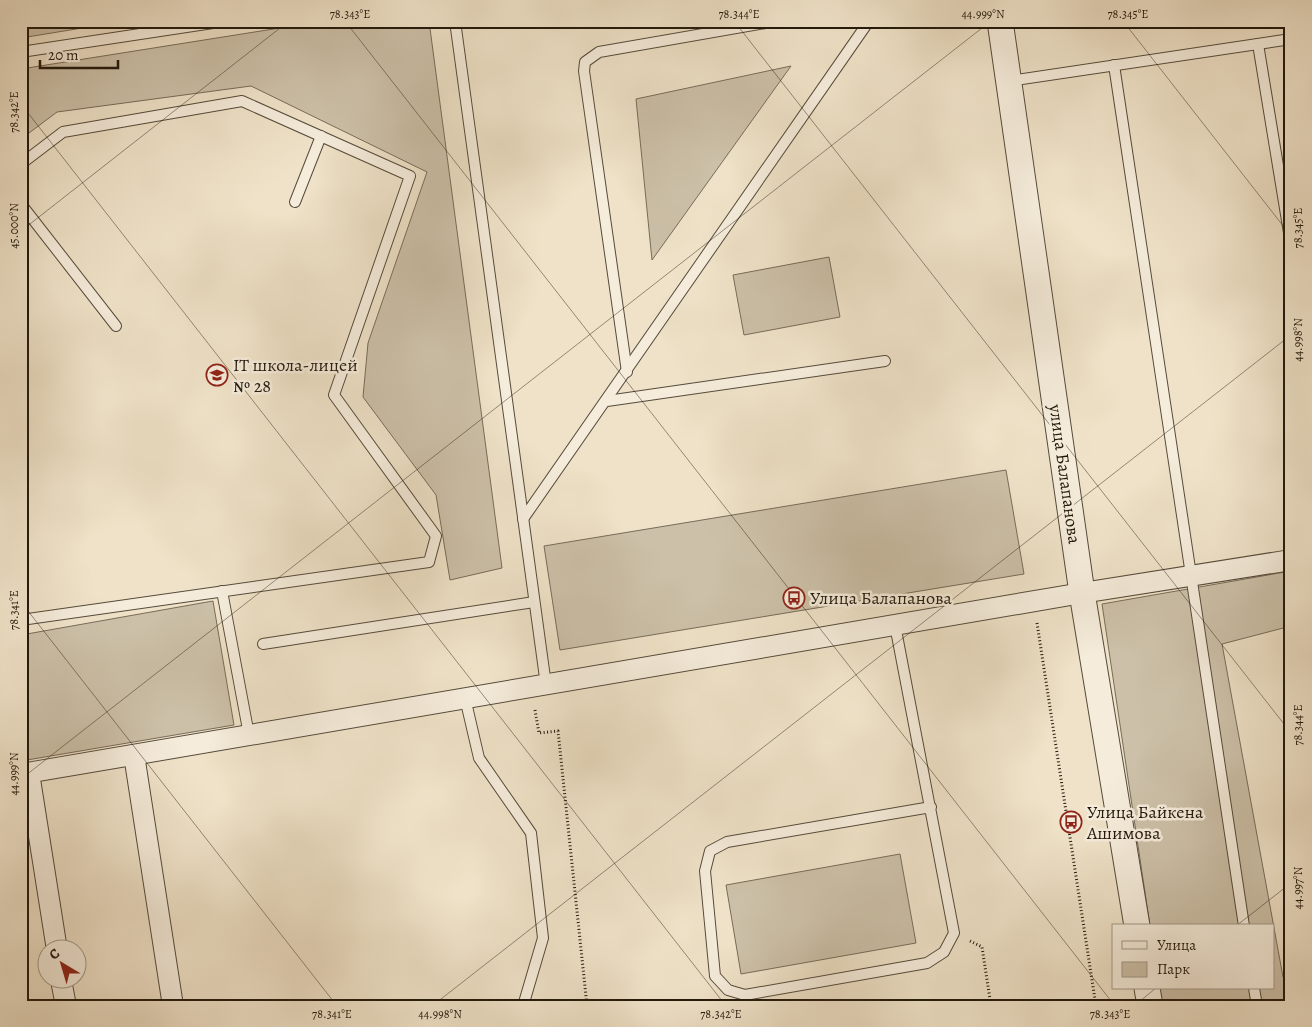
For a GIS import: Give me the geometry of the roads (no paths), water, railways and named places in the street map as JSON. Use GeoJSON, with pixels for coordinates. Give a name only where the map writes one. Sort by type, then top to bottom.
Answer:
{"type":"FeatureCollection","features":[{"type":"Feature","properties":{"kind":"street","name":"улица Балапанова"},"geometry":{"type":"LineString","coordinates":[[1000,21],[1082,593],[1137,924]]}},
{"type":"Feature","properties":{"kind":"street"},"geometry":{"type":"LineString","coordinates":[[55,940],[25,774],[1034,601],[1291,560]]}},
{"type":"Feature","properties":{"kind":"street"},"geometry":{"type":"LineString","coordinates":[[134,755],[173,1006]]}},
{"type":"Feature","properties":{"kind":"street"},"geometry":{"type":"LineString","coordinates":[[63,990],[66,1006]]}},
{"type":"Feature","properties":{"kind":"street"},"geometry":{"type":"LineString","coordinates":[[1147,990],[1150,1006]]}},
{"type":"Feature","properties":{"kind":"lane"},"geometry":{"type":"LineString","coordinates":[[21,52],[226,21]]}},
{"type":"Feature","properties":{"kind":"lane"},"geometry":{"type":"LineString","coordinates":[[455,21],[534,602],[539,686]]}},
{"type":"Feature","properties":{"kind":"lane"},"geometry":{"type":"LineString","coordinates":[[627,372],[584,71],[585,62],[599,52],[777,21]]}},
{"type":"Feature","properties":{"kind":"lane"},"geometry":{"type":"LineString","coordinates":[[523,519],[607,401],[869,21]]}},
{"type":"Feature","properties":{"kind":"lane"},"geometry":{"type":"LineString","coordinates":[[1009,82],[1291,38]]}},
{"type":"Feature","properties":{"kind":"lane"},"geometry":{"type":"LineString","coordinates":[[1258,44],[1290,241]]}},
{"type":"Feature","properties":{"kind":"lane"},"geometry":{"type":"LineString","coordinates":[[1114,65],[1193,576],[1198,632],[1244,924]]}},
{"type":"Feature","properties":{"kind":"lane"},"geometry":{"type":"LineString","coordinates":[[21,164],[62,132],[242,101],[410,176],[334,396],[436,536],[429,562],[21,620]]}},
{"type":"Feature","properties":{"kind":"lane"},"geometry":{"type":"LineString","coordinates":[[295,202],[321,136]]}},
{"type":"Feature","properties":{"kind":"lane"},"geometry":{"type":"LineString","coordinates":[[21,204],[116,326]]}},
{"type":"Feature","properties":{"kind":"lane"},"geometry":{"type":"LineString","coordinates":[[607,401],[885,361]]}},
{"type":"Feature","properties":{"kind":"lane"},"geometry":{"type":"LineString","coordinates":[[222,591],[249,735]]}},
{"type":"Feature","properties":{"kind":"lane"},"geometry":{"type":"LineString","coordinates":[[263,644],[534,602]]}},
{"type":"Feature","properties":{"kind":"lane"},"geometry":{"type":"LineString","coordinates":[[894,625],[931,807],[954,933],[944,952],[927,963],[918,965],[746,995],[728,990],[715,976],[705,871],[710,851],[727,842],[931,807]]}},
{"type":"Feature","properties":{"kind":"lane"},"geometry":{"type":"LineString","coordinates":[[465,698],[479,758],[531,833],[543,938],[523,1006]]}},
{"type":"Feature","properties":{"kind":"lane"},"geometry":{"type":"LineString","coordinates":[[1254,990],[1256,1006]]}},
{"type":"Feature","properties":{"kind":"place","name":"IT школа-лицей № 28"},"geometry":{"type":"Point","coordinates":[217,375]}},
{"type":"Feature","properties":{"kind":"place","name":"Улица Балапанова"},"geometry":{"type":"Point","coordinates":[794,598]}},
{"type":"Feature","properties":{"kind":"place","name":"Улица Байкена Ашимова"},"geometry":{"type":"Point","coordinates":[1071,822]}}]}
